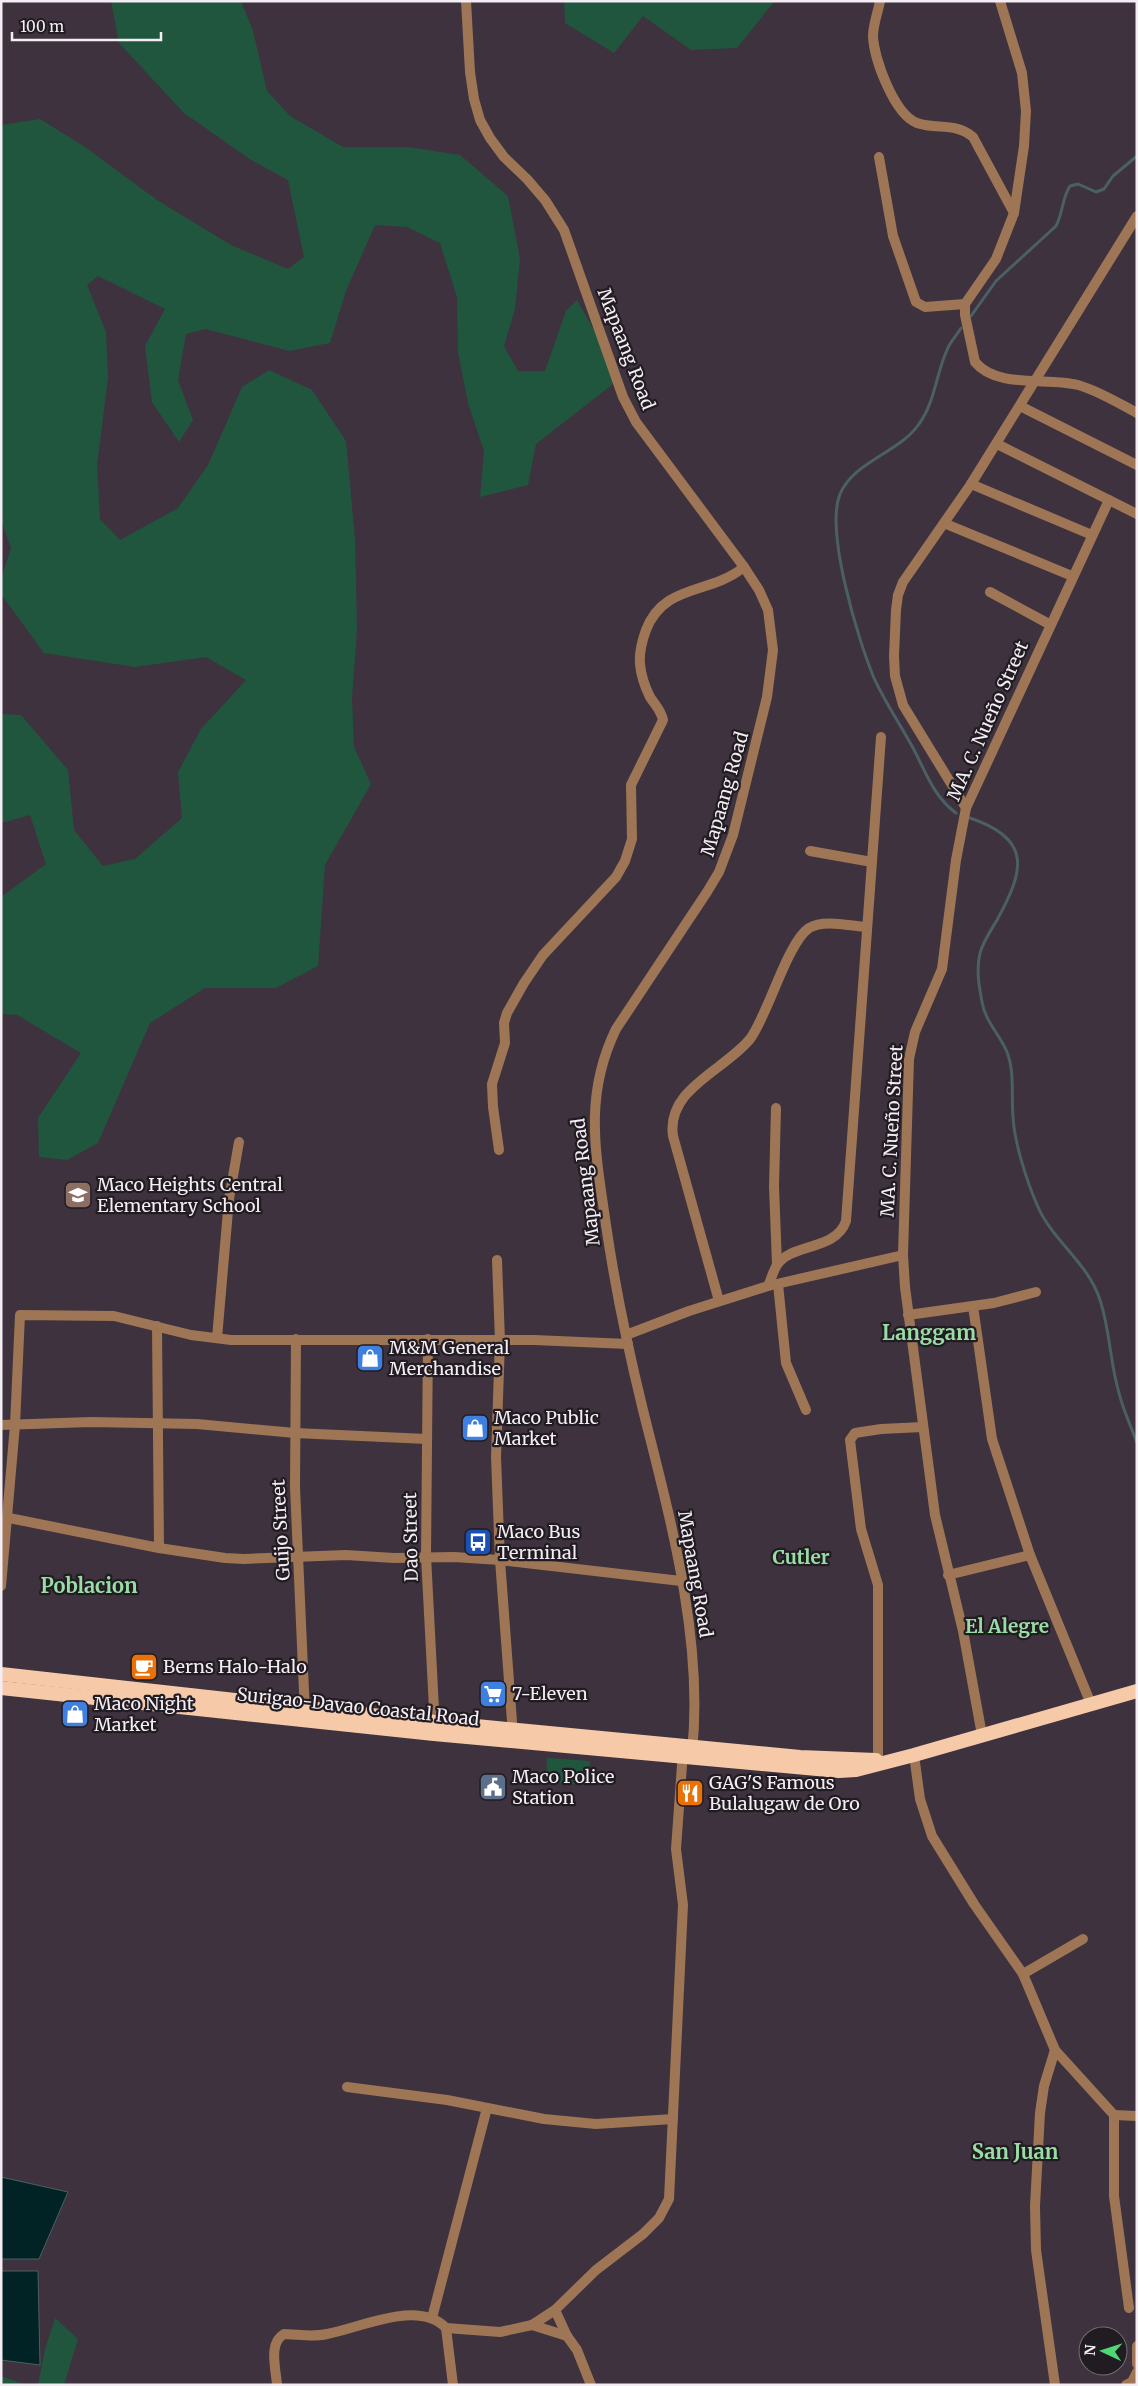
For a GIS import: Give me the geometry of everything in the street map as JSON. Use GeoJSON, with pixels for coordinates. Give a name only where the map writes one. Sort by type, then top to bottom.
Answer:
{"type":"FeatureCollection","features":[{"type":"Feature","properties":{"kind":"highway","name":"Surigao-Davao Coastal Road"},"geometry":{"type":"LineString","coordinates":[[1,1674],[305,1714]]}},
{"type":"Feature","properties":{"kind":"highway","name":"Surigao-Davao Coastal Road"},"geometry":{"type":"LineString","coordinates":[[1,1688],[305,1714],[688,1751],[839,1771],[856,1770],[884,1760],[914,1755],[1137,1691]]}},
{"type":"Feature","properties":{"kind":"street","name":"Mapaang Road"},"geometry":{"type":"LineString","coordinates":[[466,1],[470,72],[474,99],[480,120],[504,157],[545,200],[564,230],[623,398],[636,422],[662,460],[702,509],[744,567],[758,590],[768,610],[773,650],[767,697],[734,835],[720,872],[616,1029],[606,1049],[595,1094],[594,1129],[601,1192],[627,1340],[664,1495],[681,1581],[694,1676],[695,1711],[676,1831],[676,1848],[683,1904],[669,2199],[659,2218],[643,2234],[596,2270],[555,2310],[532,2325]]}},
{"type":"Feature","properties":{"kind":"street"},"geometry":{"type":"LineString","coordinates":[[880,1],[873,33],[874,48],[894,99],[903,113],[916,122],[955,127],[965,130],[973,137],[1014,213]]}},
{"type":"Feature","properties":{"kind":"street"},"geometry":{"type":"LineString","coordinates":[[1000,1],[1022,73],[1025,92],[1024,146],[1014,213],[996,259],[965,304],[965,315],[976,362],[980,368],[998,376],[1035,382],[1076,385],[1096,392],[1137,413]]}},
{"type":"Feature","properties":{"kind":"street"},"geometry":{"type":"LineString","coordinates":[[879,157],[893,236],[916,302],[925,307],[965,304]]}},
{"type":"Feature","properties":{"kind":"street"},"geometry":{"type":"LineString","coordinates":[[966,808],[914,726],[898,692],[895,676],[895,619],[898,596],[912,566],[946,524],[1137,216]]}},
{"type":"Feature","properties":{"kind":"street"},"geometry":{"type":"LineString","coordinates":[[1020,406],[1137,465]]}},
{"type":"Feature","properties":{"kind":"street"},"geometry":{"type":"LineString","coordinates":[[997,444],[1137,514]]}},
{"type":"Feature","properties":{"kind":"street"},"geometry":{"type":"LineString","coordinates":[[971,484],[1092,535]]}},
{"type":"Feature","properties":{"kind":"street","name":"MA. C. Nueño Street"},"geometry":{"type":"LineString","coordinates":[[982,1735],[963,1631],[935,1515],[908,1315],[903,1255],[909,1059],[915,1032],[942,969],[956,860],[966,808],[1049,624],[1109,500]]}},
{"type":"Feature","properties":{"kind":"street"},"geometry":{"type":"LineString","coordinates":[[946,524],[1072,576]]}},
{"type":"Feature","properties":{"kind":"street"},"geometry":{"type":"LineString","coordinates":[[499,1150],[492,1084],[505,1043],[504,1024],[507,1013],[524,983],[544,955],[566,928],[616,876],[630,849],[632,839],[631,785],[663,720],[662,714],[649,695],[640,663],[640,651],[647,627],[659,606],[669,600],[734,576],[744,567]]}},
{"type":"Feature","properties":{"kind":"street"},"geometry":{"type":"LineString","coordinates":[[990,592],[1049,624]]}},
{"type":"Feature","properties":{"kind":"street"},"geometry":{"type":"LineString","coordinates":[[777,1264],[793,1254],[840,1233],[846,1221],[881,737]]}},
{"type":"Feature","properties":{"kind":"street"},"geometry":{"type":"LineString","coordinates":[[810,851],[872,862]]}},
{"type":"Feature","properties":{"kind":"street"},"geometry":{"type":"LineString","coordinates":[[719,1301],[673,1136],[672,1121],[674,1114],[694,1087],[751,1037],[796,945],[809,929],[826,924],[866,927]]}},
{"type":"Feature","properties":{"kind":"street"},"geometry":{"type":"LineString","coordinates":[[776,1108],[774,1186],[777,1264],[773,1285],[786,1363],[806,1410]]}},
{"type":"Feature","properties":{"kind":"street"},"geometry":{"type":"LineString","coordinates":[[217,1338],[229,1199],[239,1142]]}},
{"type":"Feature","properties":{"kind":"street"},"geometry":{"type":"LineString","coordinates":[[1,1586],[15,1426],[20,1315],[101,1315],[217,1338],[500,1341],[627,1340],[719,1301],[773,1285],[903,1255]]}},
{"type":"Feature","properties":{"kind":"street"},"geometry":{"type":"LineString","coordinates":[[497,1260],[500,1341],[496,1428],[500,1560],[512,1735]]}},
{"type":"Feature","properties":{"kind":"street"},"geometry":{"type":"LineString","coordinates":[[908,1315],[974,1306],[1012,1299],[1036,1292]]}},
{"type":"Feature","properties":{"kind":"street"},"geometry":{"type":"LineString","coordinates":[[974,1306],[992,1439],[1030,1555],[1091,1704]]}},
{"type":"Feature","properties":{"kind":"street"},"geometry":{"type":"LineString","coordinates":[[157,1326],[159,1548]]}},
{"type":"Feature","properties":{"kind":"street","name":"Guijo Street"},"geometry":{"type":"LineString","coordinates":[[296,1339],[295,1487],[305,1714]]}},
{"type":"Feature","properties":{"kind":"street","name":"Dao Street"},"geometry":{"type":"LineString","coordinates":[[428,1339],[426,1556],[435,1728]]}},
{"type":"Feature","properties":{"kind":"street"},"geometry":{"type":"LineString","coordinates":[[1,1425],[90,1422],[158,1424],[241,1427],[295,1433],[427,1439]]}},
{"type":"Feature","properties":{"kind":"street"},"geometry":{"type":"LineString","coordinates":[[884,1760],[878,1585],[861,1529],[850,1440],[855,1433],[866,1430],[923,1427]]}},
{"type":"Feature","properties":{"kind":"street"},"geometry":{"type":"LineString","coordinates":[[8,1518],[159,1548],[244,1559],[346,1555],[394,1558],[426,1556],[500,1560],[681,1581]]}},
{"type":"Feature","properties":{"kind":"street"},"geometry":{"type":"LineString","coordinates":[[948,1575],[1030,1555]]}},
{"type":"Feature","properties":{"kind":"street"},"geometry":{"type":"LineString","coordinates":[[914,1755],[920,1799],[932,1836],[974,1904],[1023,1974],[1055,2050],[1114,2115],[1113,2189],[1129,2308]]}},
{"type":"Feature","properties":{"kind":"street"},"geometry":{"type":"LineString","coordinates":[[1023,1974],[1083,1939]]}},
{"type":"Feature","properties":{"kind":"street"},"geometry":{"type":"LineString","coordinates":[[1055,2050],[1044,2086],[1041,2104],[1035,2206],[1036,2250],[1055,2385]]}},
{"type":"Feature","properties":{"kind":"street"},"geometry":{"type":"LineString","coordinates":[[348,2087],[447,2100],[525,2116],[596,2124],[673,2119]]}},
{"type":"Feature","properties":{"kind":"street"},"geometry":{"type":"LineString","coordinates":[[432,2318],[487,2108]]}},
{"type":"Feature","properties":{"kind":"street"},"geometry":{"type":"LineString","coordinates":[[1114,2115],[1135,2116]]}},
{"type":"Feature","properties":{"kind":"street"},"geometry":{"type":"LineString","coordinates":[[555,2310],[567,2336],[577,2350],[590,2385]]}},
{"type":"Feature","properties":{"kind":"street"},"geometry":{"type":"LineString","coordinates":[[277,2385],[274,2348],[276,2341],[284,2334],[310,2336],[328,2334],[402,2316],[417,2315],[432,2318],[446,2328],[500,2332],[532,2325],[567,2336]]}},
{"type":"Feature","properties":{"kind":"street"},"geometry":{"type":"LineString","coordinates":[[446,2328],[453,2385]]}},
{"type":"Feature","properties":{"kind":"street"},"geometry":{"type":"LineString","coordinates":[[1137,2346],[1137,2364]]}},
{"type":"Feature","properties":{"kind":"street"},"geometry":{"type":"LineString","coordinates":[[1126,2385],[1132,2382],[1137,2372]]}},
{"type":"Feature","properties":{"kind":"green space"},"geometry":{"type":"Polygon","coordinates":[[[111,1],[241,1],[253,31],[267,91],[290,116],[343,147],[408,147],[460,155],[508,196],[520,259],[515,309],[504,346],[518,371],[545,371],[566,311],[577,300],[598,337],[613,384],[536,444],[528,485],[480,497],[484,451],[468,403],[458,352],[457,297],[440,243],[407,227],[375,225],[346,291],[330,343],[289,351],[206,329],[186,334],[178,380],[193,420],[179,442],[152,402],[145,346],[165,309],[98,276],[87,285],[106,332],[108,378],[97,465],[100,519],[120,540],[178,508],[208,465],[242,387],[269,370],[312,390],[346,441],[355,539],[357,629],[352,698],[354,747],[371,784],[325,865],[318,966],[276,988],[205,988],[150,1023],[98,1143],[67,1160],[39,1157],[38,1118],[81,1053],[17,1015],[1,1014],[1,897],[46,864],[30,815],[1,823],[1,714],[21,715],[68,770],[74,830],[103,866],[135,859],[182,818],[178,772],[201,729],[246,680],[206,657],[135,667],[44,653],[1,594],[1,579],[11,548],[1,520],[1,125],[40,119],[85,147],[157,200],[231,245],[288,269],[304,257],[288,180],[251,160],[184,113],[119,43],[111,1]]]}},
{"type":"Feature","properties":{"kind":"green space"},"geometry":{"type":"Polygon","coordinates":[[[564,1],[772,1],[773,3],[737,48],[691,50],[643,16],[614,53],[565,23],[564,1]]]}},
{"type":"Feature","properties":{"kind":"green space"},"geometry":{"type":"Polygon","coordinates":[[[547,1758],[590,1761],[588,1785],[546,1782],[547,1758]]]}},
{"type":"Feature","properties":{"kind":"green space"},"geometry":{"type":"Polygon","coordinates":[[[55,2318],[78,2339],[64,2385],[38,2385],[45,2349],[55,2318]]]}},
{"type":"Feature","properties":{"kind":"green space"},"geometry":{"type":"Polygon","coordinates":[[[1,2376],[26,2385],[1,2385],[1,2376]]]}},
{"type":"Feature","properties":{"kind":"shaded area"},"geometry":{"type":"Polygon","coordinates":[[[1,2177],[68,2192],[39,2259],[1,2259],[1,2177]]]}},
{"type":"Feature","properties":{"kind":"shaded area"},"geometry":{"type":"Polygon","coordinates":[[[1,2271],[38,2271],[40,2365],[1,2360],[1,2271]]]}},
{"type":"Feature","properties":{"kind":"waterway"},"geometry":{"type":"LineString","coordinates":[[971,316],[996,281],[1056,226],[1065,195],[1070,186],[1078,184],[1096,192],[1104,189],[1113,176],[1137,156]]}},
{"type":"Feature","properties":{"kind":"waterway"},"geometry":{"type":"LineString","coordinates":[[956,813],[941,799],[931,783],[883,696],[867,661],[845,586],[840,558],[836,511],[840,494],[855,473],[900,443],[919,424],[929,407],[943,359],[961,328]]}},
{"type":"Feature","properties":{"kind":"waterway"},"geometry":{"type":"LineString","coordinates":[[970,818],[990,826],[1005,836],[1013,847],[1017,858],[1017,872],[1013,886],[981,949],[978,972],[984,1009],[989,1022],[1007,1052],[1009,1060],[1012,1076],[1012,1108],[1018,1150],[1038,1207],[1052,1231],[1080,1264],[1095,1287],[1103,1311],[1116,1382],[1137,1443]]}},
{"type":"Feature","properties":{"kind":"place","name":"Maco Heights Central Elementary School"},"geometry":{"type":"Point","coordinates":[78,1195]}},
{"type":"Feature","properties":{"kind":"place","name":"M&M General Merchandise"},"geometry":{"type":"Point","coordinates":[370,1358]}},
{"type":"Feature","properties":{"kind":"place","name":"Maco Public Market"},"geometry":{"type":"Point","coordinates":[475,1428]}},
{"type":"Feature","properties":{"kind":"place","name":"Maco Bus Terminal"},"geometry":{"type":"Point","coordinates":[478,1542]}},
{"type":"Feature","properties":{"kind":"place","name":"Berns Halo-Halo"},"geometry":{"type":"Point","coordinates":[144,1667]}},
{"type":"Feature","properties":{"kind":"place","name":"7-Eleven"},"geometry":{"type":"Point","coordinates":[493,1694]}},
{"type":"Feature","properties":{"kind":"place","name":"Maco Night Market"},"geometry":{"type":"Point","coordinates":[75,1714]}},
{"type":"Feature","properties":{"kind":"place","name":"Maco Police Station"},"geometry":{"type":"Point","coordinates":[493,1787]}},
{"type":"Feature","properties":{"kind":"place","name":"GAG'S Famous Bulalugaw de Oro"},"geometry":{"type":"Point","coordinates":[690,1793]}},
{"type":"Feature","properties":{"kind":"district","name":"Langgam"},"geometry":{"type":"Point","coordinates":[929,1333]}},
{"type":"Feature","properties":{"kind":"district","name":"Cutler"},"geometry":{"type":"Point","coordinates":[801,1557]}},
{"type":"Feature","properties":{"kind":"district","name":"Poblacion"},"geometry":{"type":"Point","coordinates":[89,1586]}},
{"type":"Feature","properties":{"kind":"district","name":"El Alegre"},"geometry":{"type":"Point","coordinates":[1007,1626]}},
{"type":"Feature","properties":{"kind":"district","name":"San Juan"},"geometry":{"type":"Point","coordinates":[1015,2152]}}]}
